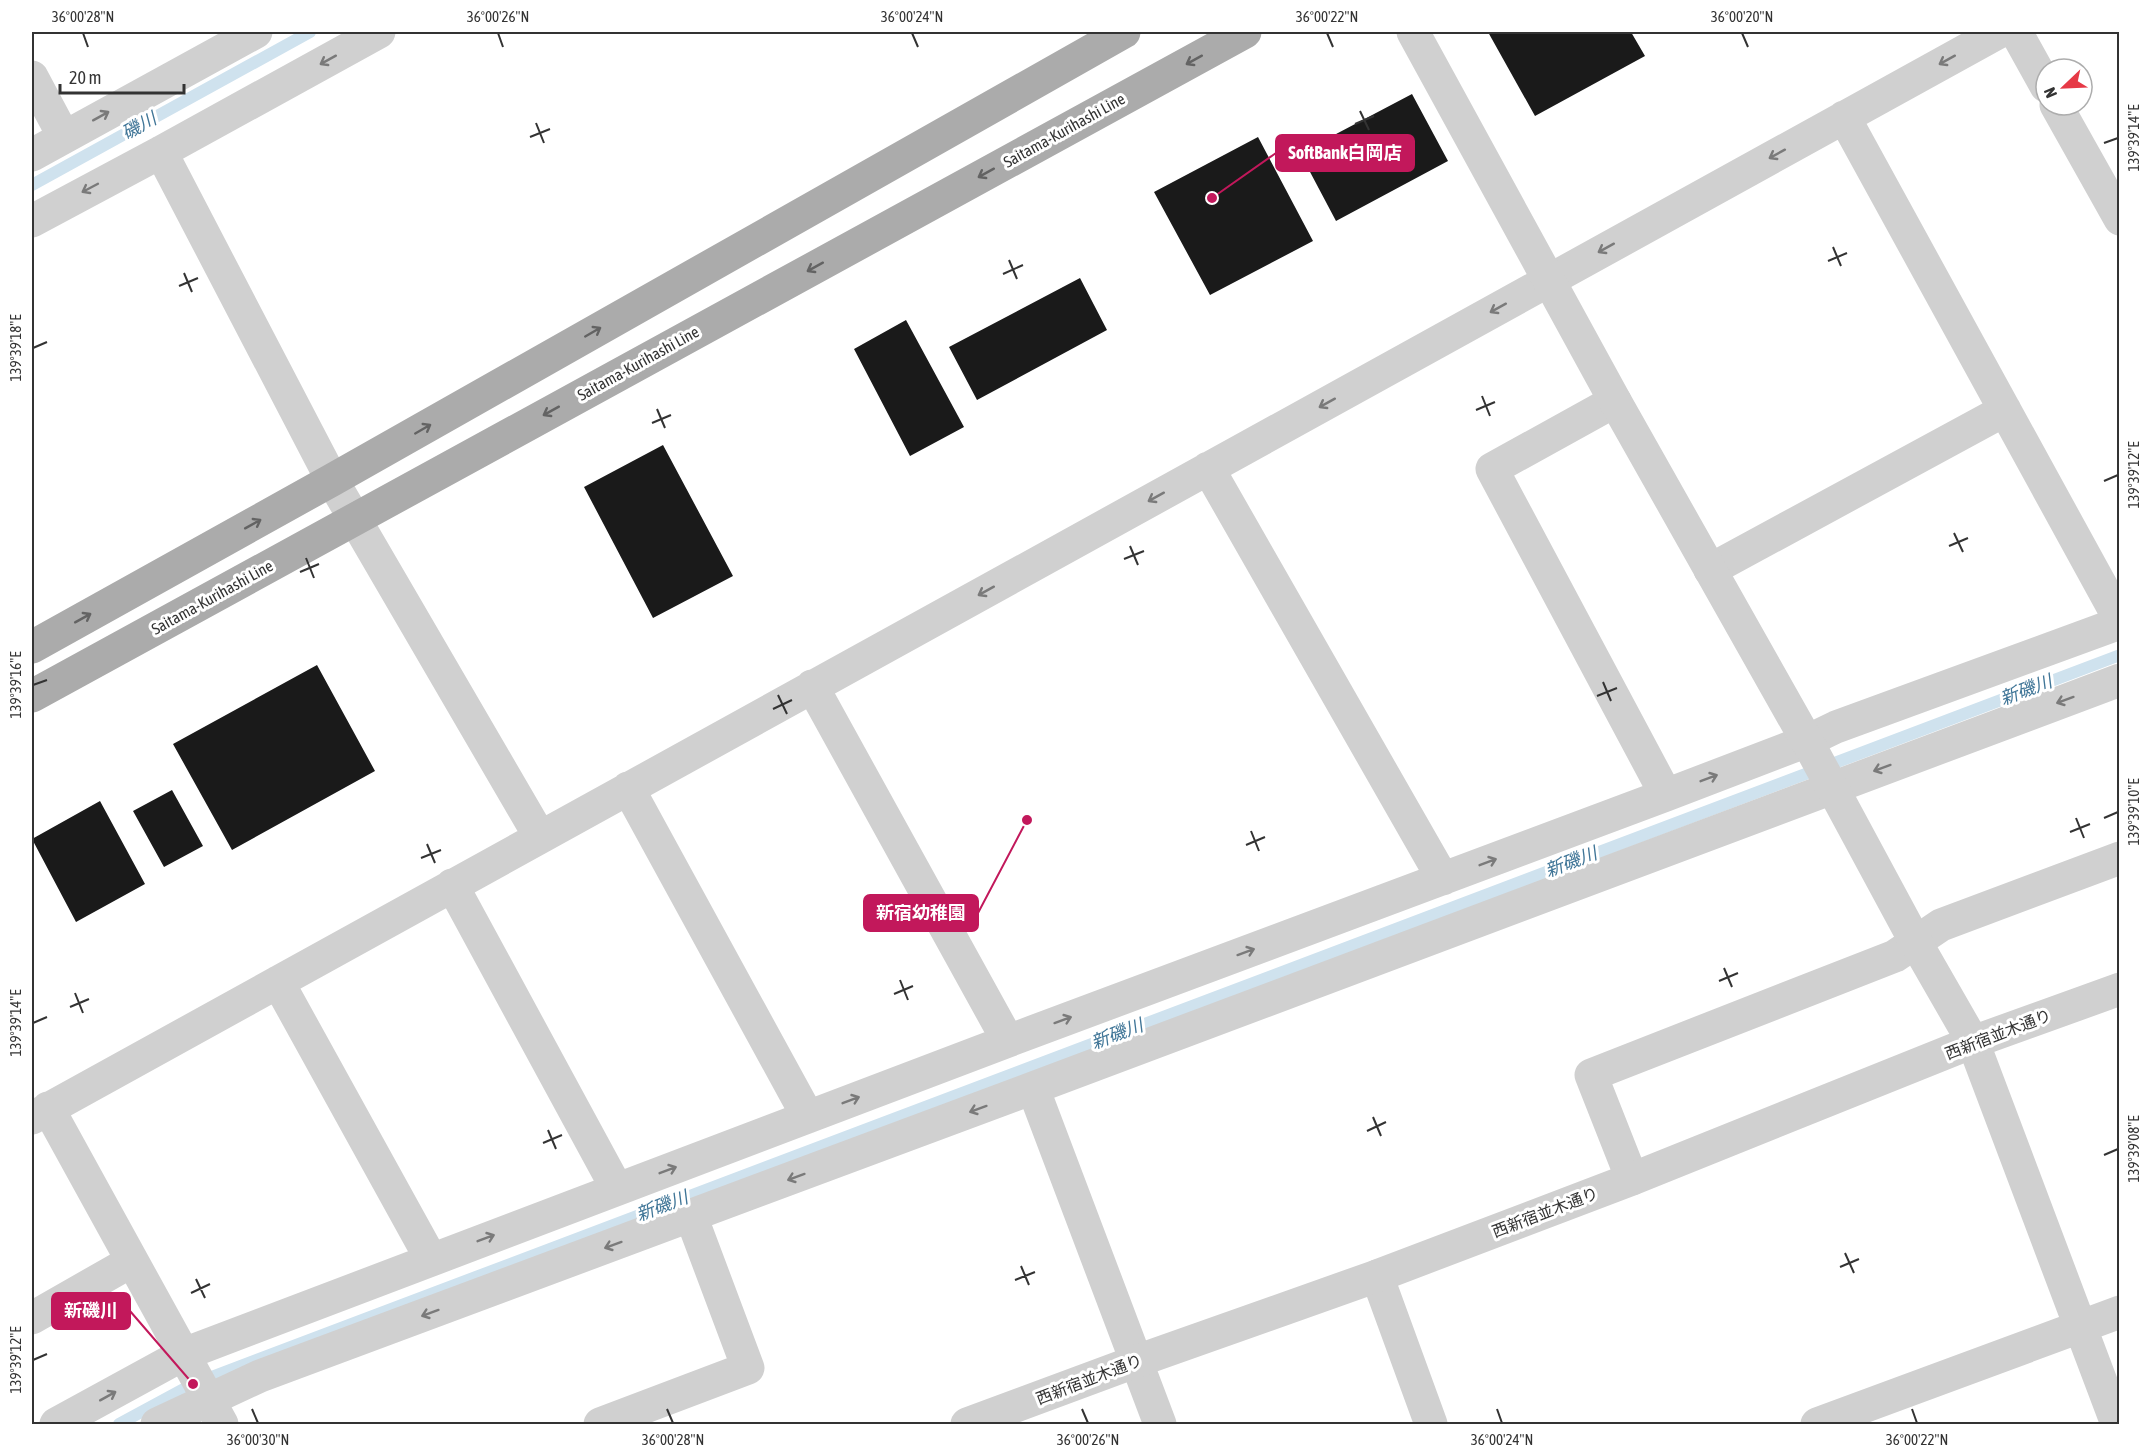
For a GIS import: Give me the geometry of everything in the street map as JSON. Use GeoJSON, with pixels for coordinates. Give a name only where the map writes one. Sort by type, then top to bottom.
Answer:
{"type":"FeatureCollection","features":[{"type":"Feature","properties":{"kind":"main road"},"geometry":{"type":"LineString","coordinates":[[32,647],[1124,32]]}},
{"type":"Feature","properties":{"kind":"main road","name":"Saitama-Kurihashi Line"},"geometry":{"type":"LineString","coordinates":[[32,696],[1245,32]]}},
{"type":"Feature","properties":{"kind":"street"},"geometry":{"type":"LineString","coordinates":[[32,155],[256,32]]}},
{"type":"Feature","properties":{"kind":"street"},"geometry":{"type":"LineString","coordinates":[[32,220],[379,32]]}},
{"type":"Feature","properties":{"kind":"street"},"geometry":{"type":"LineString","coordinates":[[1413,32],[1615,401],[1810,745],[1973,1042],[2117,1425]]}},
{"type":"Feature","properties":{"kind":"street"},"geometry":{"type":"LineString","coordinates":[[216,1412],[132,1261],[40,1113],[1998,32]]}},
{"type":"Feature","properties":{"kind":"street"},"geometry":{"type":"LineString","coordinates":[[2016,32],[2034,64]]}},
{"type":"Feature","properties":{"kind":"street"},"geometry":{"type":"LineString","coordinates":[[32,77],[64,137]]}},
{"type":"Feature","properties":{"kind":"street"},"geometry":{"type":"LineString","coordinates":[[56,1425],[184,1354],[1008,1041],[1666,795],[1810,745],[1836,727],[2120,622],[1844,117]]}},
{"type":"Feature","properties":{"kind":"street"},"geometry":{"type":"LineString","coordinates":[[2063,117],[2120,219]]}},
{"type":"Feature","properties":{"kind":"street"},"geometry":{"type":"LineString","coordinates":[[161,152],[332,480],[540,837]]}},
{"type":"Feature","properties":{"kind":"street"},"geometry":{"type":"LineString","coordinates":[[1615,401],[1492,469],[1666,795]]}},
{"type":"Feature","properties":{"kind":"street"},"geometry":{"type":"LineString","coordinates":[[1710,570],[2005,410]]}},
{"type":"Feature","properties":{"kind":"street"},"geometry":{"type":"LineString","coordinates":[[1208,468],[1443,879]]}},
{"type":"Feature","properties":{"kind":"street"},"geometry":{"type":"LineString","coordinates":[[157,1425],[216,1412],[260,1376],[1033,1088],[1831,783],[2120,680]]}},
{"type":"Feature","properties":{"kind":"street"},"geometry":{"type":"LineString","coordinates":[[812,686],[1008,1041]]}},
{"type":"Feature","properties":{"kind":"street"},"geometry":{"type":"LineString","coordinates":[[628,788],[808,1117]]}},
{"type":"Feature","properties":{"kind":"street"},"geometry":{"type":"LineString","coordinates":[[1632,1179],[1591,1075],[1895,956],[1941,925],[2120,858]]}},
{"type":"Feature","properties":{"kind":"street"},"geometry":{"type":"LineString","coordinates":[[452,885],[616,1189]]}},
{"type":"Feature","properties":{"kind":"street"},"geometry":{"type":"LineString","coordinates":[[278,982],[431,1259]]}},
{"type":"Feature","properties":{"kind":"street","name":"西新宿並木通り"},"geometry":{"type":"LineString","coordinates":[[967,1425],[1137,1360],[1377,1276],[1632,1179],[1973,1042],[2120,989]]}},
{"type":"Feature","properties":{"kind":"street"},"geometry":{"type":"LineString","coordinates":[[1033,1088],[1160,1425]]}},
{"type":"Feature","properties":{"kind":"street"},"geometry":{"type":"LineString","coordinates":[[600,1425],[748,1368],[691,1216]]}},
{"type":"Feature","properties":{"kind":"street"},"geometry":{"type":"LineString","coordinates":[[32,1318],[132,1261]]}},
{"type":"Feature","properties":{"kind":"street"},"geometry":{"type":"LineString","coordinates":[[1377,1276],[1431,1425]]}},
{"type":"Feature","properties":{"kind":"street"},"geometry":{"type":"LineString","coordinates":[[1818,1425],[2120,1312]]}},
{"type":"Feature","properties":{"kind":"building"},"geometry":{"type":"Polygon","coordinates":[[[1488,32],[1631,32],[1645,56],[1535,116],[1488,32]]]}},
{"type":"Feature","properties":{"kind":"building"},"geometry":{"type":"Polygon","coordinates":[[[1412,94],[1448,161],[1336,221],[1300,153],[1412,94]]]}},
{"type":"Feature","properties":{"kind":"building"},"geometry":{"type":"Polygon","coordinates":[[[1258,137],[1313,241],[1210,295],[1154,192],[1258,137]]]}},
{"type":"Feature","properties":{"kind":"building"},"geometry":{"type":"Polygon","coordinates":[[[1080,278],[1107,330],[977,400],[949,347],[1080,278]]]}},
{"type":"Feature","properties":{"kind":"building"},"geometry":{"type":"Polygon","coordinates":[[[906,320],[964,427],[910,456],[854,349],[906,320]]]}},
{"type":"Feature","properties":{"kind":"building"},"geometry":{"type":"Polygon","coordinates":[[[663,445],[733,576],[653,618],[584,487],[663,445]]]}},
{"type":"Feature","properties":{"kind":"building"},"geometry":{"type":"Polygon","coordinates":[[[317,665],[375,771],[232,850],[173,744],[317,665]]]}},
{"type":"Feature","properties":{"kind":"building"},"geometry":{"type":"Polygon","coordinates":[[[172,790],[203,846],[164,867],[133,811],[172,790]]]}},
{"type":"Feature","properties":{"kind":"building"},"geometry":{"type":"Polygon","coordinates":[[[100,801],[145,884],[76,922],[32,839],[100,801]]]}},
{"type":"Feature","properties":{"kind":"waterway","name":"磯川"},"geometry":{"type":"LineString","coordinates":[[32,185],[310,32]]}},
{"type":"Feature","properties":{"kind":"waterway","name":"新磯川"},"geometry":{"type":"LineString","coordinates":[[119,1424],[193,1384],[2120,655]]}},
{"type":"Feature","properties":{"kind":"place","name":"SoftBank白岡店"},"geometry":{"type":"Point","coordinates":[1212,198]}},
{"type":"Feature","properties":{"kind":"place","name":"新宿幼稚園"},"geometry":{"type":"Point","coordinates":[1027,820]}},
{"type":"Feature","properties":{"kind":"place","name":"新磯川"},"geometry":{"type":"Point","coordinates":[193,1384]}}]}
